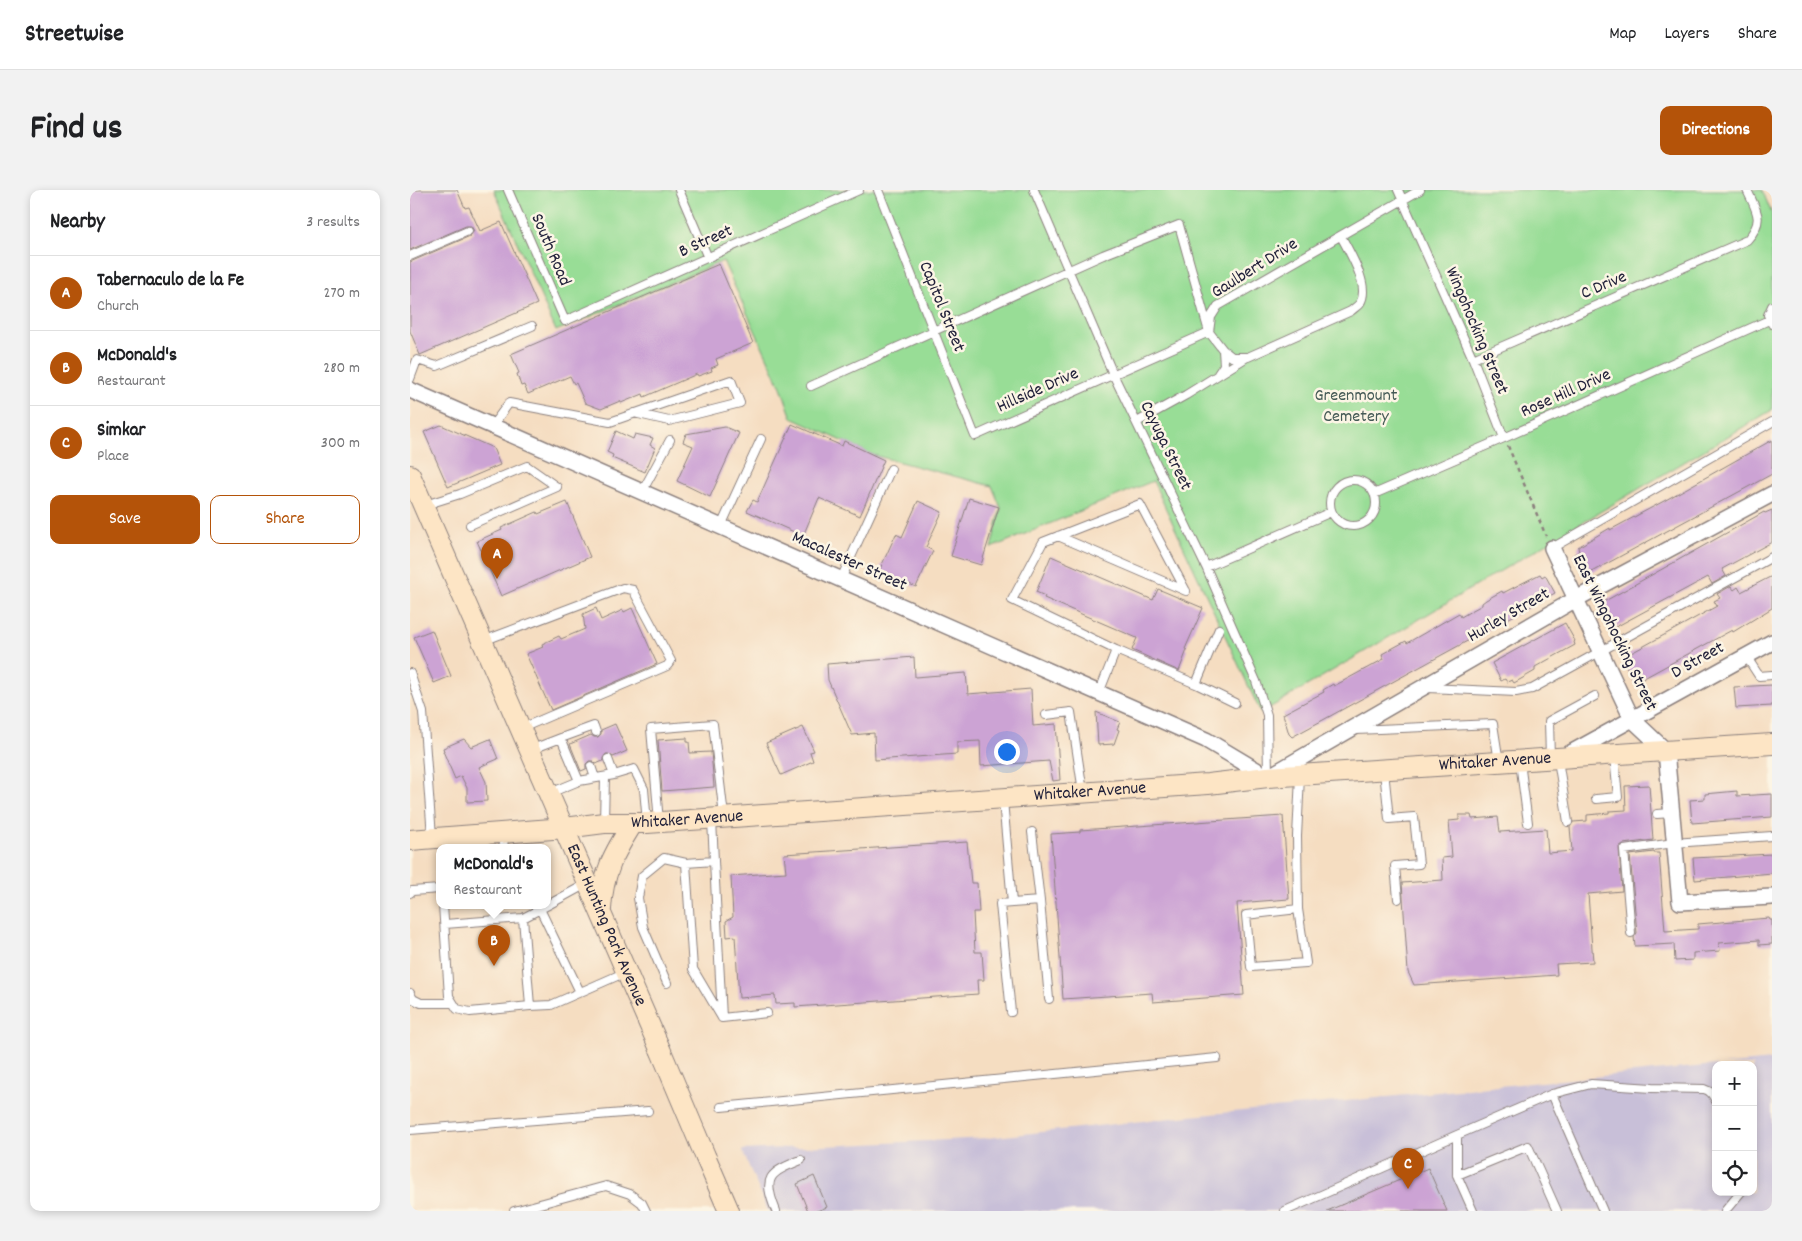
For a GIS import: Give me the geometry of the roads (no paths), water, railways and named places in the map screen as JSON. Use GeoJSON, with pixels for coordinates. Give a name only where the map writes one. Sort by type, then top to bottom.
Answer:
{"type":"FeatureCollection","features":[{"type":"Feature","properties":{"kind":"main road","name":"East Hunting Park Avenue"},"geometry":{"type":"LineString","coordinates":[[415,491],[565,828],[729,1211]]}},
{"type":"Feature","properties":{"kind":"main road","name":"Whitaker Avenue"},"geometry":{"type":"LineString","coordinates":[[410,840],[503,840],[565,828],[604,823],[718,818],[1208,784],[1268,777],[1772,744]]}},
{"type":"Feature","properties":{"kind":"main road"},"geometry":{"type":"LineString","coordinates":[[600,911],[602,890],[614,854],[646,822]]}},
{"type":"Feature","properties":{"kind":"street","name":"Macalester Street"},"geometry":{"type":"LineString","coordinates":[[410,390],[1206,740],[1268,777]]}},
{"type":"Feature","properties":{"kind":"street","name":"Hurley Street"},"geometry":{"type":"LineString","coordinates":[[1268,777],[1576,599],[1772,494]]}},
{"type":"Feature","properties":{"kind":"street","name":"East Wingohocking Street"},"geometry":{"type":"LineString","coordinates":[[1550,544],[1632,719],[1666,751]]}},
{"type":"Feature","properties":{"kind":"street","name":"D Street"},"geometry":{"type":"LineString","coordinates":[[1557,758],[1772,642]]}},
{"type":"Feature","properties":{"kind":"street"},"geometry":{"type":"LineString","coordinates":[[1666,751],[1664,813],[1674,843],[1680,902],[1772,897]]}},
{"type":"Feature","properties":{"kind":"lane","name":"South Road"},"geometry":{"type":"LineString","coordinates":[[508,190],[565,322]]}},
{"type":"Feature","properties":{"kind":"lane"},"geometry":{"type":"LineString","coordinates":[[678,190],[708,258]]}},
{"type":"Feature","properties":{"kind":"lane","name":"B Street"},"geometry":{"type":"LineString","coordinates":[[565,322],[860,190]]}},
{"type":"Feature","properties":{"kind":"lane","name":"Capitol Street"},"geometry":{"type":"LineString","coordinates":[[878,190],[974,436]]}},
{"type":"Feature","properties":{"kind":"lane","name":"Cayuga Street"},"geometry":{"type":"LineString","coordinates":[[1034,190],[1113,374],[1206,567],[1256,681],[1267,715],[1268,777]]}},
{"type":"Feature","properties":{"kind":"lane","name":"Wingohocking Street"},"geometry":{"type":"LineString","coordinates":[[1398,190],[1473,359],[1504,438]]}},
{"type":"Feature","properties":{"kind":"lane","name":"Gaulbert Drive"},"geometry":{"type":"LineString","coordinates":[[1209,332],[1212,317],[1218,306],[1420,190]]}},
{"type":"Feature","properties":{"kind":"lane","name":"C Drive"},"geometry":{"type":"LineString","coordinates":[[1473,359],[1747,240],[1757,229],[1758,215],[1748,190]]}},
{"type":"Feature","properties":{"kind":"lane"},"geometry":{"type":"LineString","coordinates":[[811,386],[1068,270],[1179,225],[1209,332],[1223,350],[1232,357],[1248,357]]}},
{"type":"Feature","properties":{"kind":"lane"},"geometry":{"type":"LineString","coordinates":[[410,256],[468,230]]}},
{"type":"Feature","properties":{"kind":"lane"},"geometry":{"type":"LineString","coordinates":[[1137,422],[1248,357],[1351,311],[1360,304],[1364,294],[1363,283],[1341,236]]}},
{"type":"Feature","properties":{"kind":"lane","name":"Rose Hill Drive"},"geometry":{"type":"LineString","coordinates":[[1374,494],[1770,322],[1769,311],[1772,306]]}},
{"type":"Feature","properties":{"kind":"lane"},"geometry":{"type":"LineString","coordinates":[[410,380],[417,360],[437,366],[532,326]]}},
{"type":"Feature","properties":{"kind":"lane"},"geometry":{"type":"LineString","coordinates":[[1113,374],[1209,332]]}},
{"type":"Feature","properties":{"kind":"lane"},"geometry":{"type":"LineString","coordinates":[[1218,375],[1224,365],[1223,350]]}},
{"type":"Feature","properties":{"kind":"lane","name":"Hillside Drive"},"geometry":{"type":"LineString","coordinates":[[974,436],[1113,374]]}},
{"type":"Feature","properties":{"kind":"lane"},"geometry":{"type":"LineString","coordinates":[[492,426],[509,403],[610,422],[634,413],[731,380],[740,403],[670,421],[634,413]]}},
{"type":"Feature","properties":{"kind":"lane"},"geometry":{"type":"LineString","coordinates":[[1550,544],[1772,422]]}},
{"type":"Feature","properties":{"kind":"lane"},"geometry":{"type":"LineString","coordinates":[[721,526],[761,438]]}},
{"type":"Feature","properties":{"kind":"lane"},"geometry":{"type":"LineString","coordinates":[[642,492],[670,440]]}},
{"type":"Feature","properties":{"kind":"lane"},"geometry":{"type":"LineString","coordinates":[[415,491],[460,494],[527,466],[556,486],[470,524]]}},
{"type":"Feature","properties":{"kind":"lane"},"geometry":{"type":"LineString","coordinates":[[841,579],[891,469]]}},
{"type":"Feature","properties":{"kind":"lane"},"geometry":{"type":"LineString","coordinates":[[1348,480],[1363,482],[1370,487],[1374,494],[1376,501],[1372,515],[1362,524],[1354,526],[1341,523],[1331,512],[1330,496],[1334,489],[1348,480]]}},
{"type":"Feature","properties":{"kind":"lane"},"geometry":{"type":"LineString","coordinates":[[1058,536],[1186,591],[1140,504],[1058,536],[1043,542],[1012,600],[1116,650],[1235,702]]}},
{"type":"Feature","properties":{"kind":"lane"},"geometry":{"type":"LineString","coordinates":[[1206,567],[1331,512]]}},
{"type":"Feature","properties":{"kind":"lane"},"geometry":{"type":"LineString","coordinates":[[1422,688],[1516,692],[1532,689],[1772,557]]}},
{"type":"Feature","properties":{"kind":"lane"},"geometry":{"type":"LineString","coordinates":[[483,641],[623,588],[633,590],[671,661],[667,666],[521,729]]}},
{"type":"Feature","properties":{"kind":"lane"},"geometry":{"type":"LineString","coordinates":[[1196,684],[1219,629]]}},
{"type":"Feature","properties":{"kind":"lane"},"geometry":{"type":"LineString","coordinates":[[1099,692],[1116,650]]}},
{"type":"Feature","properties":{"kind":"lane"},"geometry":{"type":"LineString","coordinates":[[1746,656],[1759,676],[1772,675]]}},
{"type":"Feature","properties":{"kind":"lane"},"geometry":{"type":"LineString","coordinates":[[410,673],[423,712],[440,841]]}},
{"type":"Feature","properties":{"kind":"lane"},"geometry":{"type":"LineString","coordinates":[[1568,822],[1549,722],[1595,696]]}},
{"type":"Feature","properties":{"kind":"lane"},"geometry":{"type":"LineString","coordinates":[[1046,715],[1071,712],[1083,792]]}},
{"type":"Feature","properties":{"kind":"lane"},"geometry":{"type":"LineString","coordinates":[[646,822],[651,729],[713,724],[718,818],[714,861],[722,1018]]}},
{"type":"Feature","properties":{"kind":"lane"},"geometry":{"type":"LineString","coordinates":[[1347,731],[1493,724],[1499,762]]}},
{"type":"Feature","properties":{"kind":"lane"},"geometry":{"type":"LineString","coordinates":[[530,750],[561,738],[578,736],[594,726],[596,732]]}},
{"type":"Feature","properties":{"kind":"lane"},"geometry":{"type":"LineString","coordinates":[[561,738],[579,780]]}},
{"type":"Feature","properties":{"kind":"lane"},"geometry":{"type":"LineString","coordinates":[[1596,799],[1618,797],[1614,754]]}},
{"type":"Feature","properties":{"kind":"lane"},"geometry":{"type":"LineString","coordinates":[[608,759],[614,775]]}},
{"type":"Feature","properties":{"kind":"lane"},"geometry":{"type":"LineString","coordinates":[[1519,760],[1528,823]]}},
{"type":"Feature","properties":{"kind":"lane"},"geometry":{"type":"LineString","coordinates":[[591,766],[595,778]]}},
{"type":"Feature","properties":{"kind":"lane"},"geometry":{"type":"LineString","coordinates":[[550,794],[579,780],[605,777],[634,769],[644,789],[646,822]]}},
{"type":"Feature","properties":{"kind":"lane"},"geometry":{"type":"LineString","coordinates":[[1384,769],[1388,819],[1414,817],[1419,864],[1395,866],[1398,899]]}},
{"type":"Feature","properties":{"kind":"lane"},"geometry":{"type":"LineString","coordinates":[[1298,909],[1246,916],[1251,967],[1306,963],[1298,909],[1297,836],[1300,775]]}},
{"type":"Feature","properties":{"kind":"lane"},"geometry":{"type":"LineString","coordinates":[[604,823],[605,777]]}},
{"type":"Feature","properties":{"kind":"lane"},"geometry":{"type":"LineString","coordinates":[[1002,798],[1012,902]]}},
{"type":"Feature","properties":{"kind":"lane"},"geometry":{"type":"LineString","coordinates":[[1032,832],[1049,999]]}},
{"type":"Feature","properties":{"kind":"lane"},"geometry":{"type":"LineString","coordinates":[[1630,933],[1624,850],[1674,843],[1772,836]]}},
{"type":"Feature","properties":{"kind":"lane"},"geometry":{"type":"LineString","coordinates":[[667,982],[643,927],[638,898],[642,876],[664,858],[686,864],[714,861]]}},
{"type":"Feature","properties":{"kind":"lane"},"geometry":{"type":"LineString","coordinates":[[686,864],[693,969],[722,1018]]}},
{"type":"Feature","properties":{"kind":"lane"},"geometry":{"type":"LineString","coordinates":[[551,903],[588,883]]}},
{"type":"Feature","properties":{"kind":"lane"},"geometry":{"type":"LineString","coordinates":[[410,893],[412,891],[436,889]]}},
{"type":"Feature","properties":{"kind":"lane"},"geometry":{"type":"LineString","coordinates":[[1011,1012],[1000,904],[1040,901]]}},
{"type":"Feature","properties":{"kind":"lane"},"geometry":{"type":"LineString","coordinates":[[443,909],[449,996],[457,1009],[470,1012],[551,1005],[627,972]]}},
{"type":"Feature","properties":{"kind":"lane"},"geometry":{"type":"LineString","coordinates":[[445,924],[523,918],[540,909]]}},
{"type":"Feature","properties":{"kind":"lane"},"geometry":{"type":"LineString","coordinates":[[549,909],[580,992]]}},
{"type":"Feature","properties":{"kind":"lane"},"geometry":{"type":"LineString","coordinates":[[523,918],[530,1006]]}},
{"type":"Feature","properties":{"kind":"lane"},"geometry":{"type":"LineString","coordinates":[[410,993],[413,1000],[421,1003],[453,1003]]}},
{"type":"Feature","properties":{"kind":"lane"},"geometry":{"type":"LineString","coordinates":[[722,1018],[767,1013]]}},
{"type":"Feature","properties":{"kind":"lane"},"geometry":{"type":"LineString","coordinates":[[721,1107],[1217,1058]]}},
{"type":"Feature","properties":{"kind":"lane"},"geometry":{"type":"LineString","coordinates":[[1285,1211],[1552,1094],[1591,1084],[1708,1090],[1712,1093]]}},
{"type":"Feature","properties":{"kind":"lane"},"geometry":{"type":"LineString","coordinates":[[1552,1094],[1603,1211]]}},
{"type":"Feature","properties":{"kind":"lane"},"geometry":{"type":"LineString","coordinates":[[410,1130],[648,1111]]}},
{"type":"Feature","properties":{"kind":"lane"},"geometry":{"type":"LineString","coordinates":[[1458,1135],[1457,1175],[1473,1211]]}},
{"type":"Feature","properties":{"kind":"lane"},"geometry":{"type":"LineString","coordinates":[[1457,1175],[1528,1146],[1557,1211]]}},
{"type":"Feature","properties":{"kind":"lane"},"geometry":{"type":"LineString","coordinates":[[776,1211],[769,1193],[768,1184],[773,1174],[801,1160]]}},
{"type":"Feature","properties":{"kind":"lane"},"geometry":{"type":"LineString","coordinates":[[514,1211],[606,1186],[630,1194],[642,1203],[646,1211]]}},
{"type":"Feature","properties":{"kind":"lane"},"geometry":{"type":"LineString","coordinates":[[1725,1211],[1737,1196]]}},
{"type":"Feature","properties":{"kind":"place","name":"Tabernaculo de la Fe"},"geometry":{"type":"Point","coordinates":[497,579]}},
{"type":"Feature","properties":{"kind":"place","name":"McDonald's"},"geometry":{"type":"Point","coordinates":[494,966]}},
{"type":"Feature","properties":{"kind":"place","name":"Simkar"},"geometry":{"type":"Point","coordinates":[1408,1189]}},
{"type":"Feature","properties":{"kind":"park label","name":"Greenmount Cemetery"},"geometry":{"type":"Point","coordinates":[1356,406]}}]}
